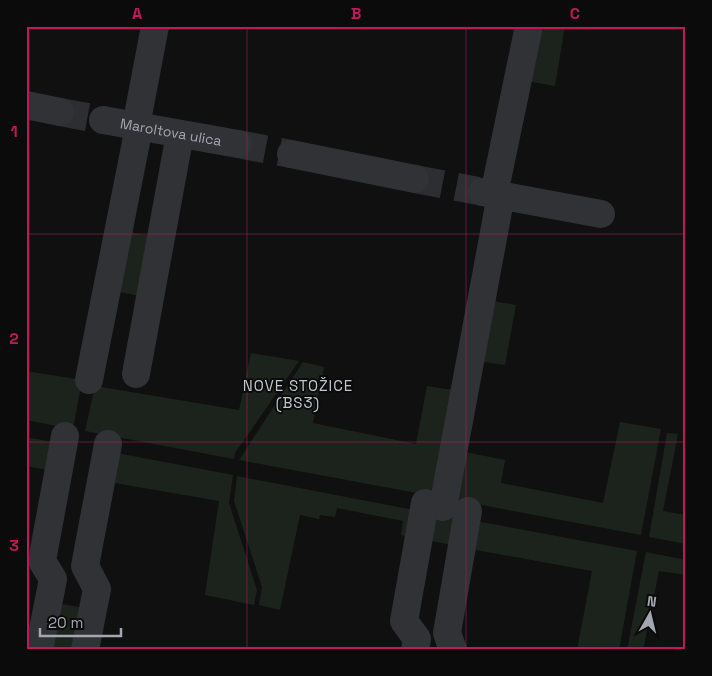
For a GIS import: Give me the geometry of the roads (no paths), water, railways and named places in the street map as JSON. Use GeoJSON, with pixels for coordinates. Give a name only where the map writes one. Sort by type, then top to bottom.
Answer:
{"type":"FeatureCollection","features":[{"type":"Feature","properties":{"kind":"street"},"geometry":{"type":"LineString","coordinates":[[89,380],[156,26]]}},
{"type":"Feature","properties":{"kind":"street"},"geometry":{"type":"LineString","coordinates":[[453,650],[447,633],[445,507],[491,193],[529,26]]}},
{"type":"Feature","properties":{"kind":"street"},"geometry":{"type":"LineString","coordinates":[[26,105],[60,112]]}},
{"type":"Feature","properties":{"kind":"street","name":"Maroltova ulica"},"geometry":{"type":"LineString","coordinates":[[103,120],[238,144]]}},
{"type":"Feature","properties":{"kind":"street"},"geometry":{"type":"LineString","coordinates":[[136,374],[180,134]]}},
{"type":"Feature","properties":{"kind":"street"},"geometry":{"type":"LineString","coordinates":[[291,154],[415,179]]}},
{"type":"Feature","properties":{"kind":"street"},"geometry":{"type":"LineString","coordinates":[[491,193],[601,214]]}},
{"type":"Feature","properties":{"kind":"street"},"geometry":{"type":"LineString","coordinates":[[40,650],[53,579],[42,561],[65,436]]}},
{"type":"Feature","properties":{"kind":"street"},"geometry":{"type":"LineString","coordinates":[[85,650],[97,589],[85,566],[108,444]]}},
{"type":"Feature","properties":{"kind":"street"},"geometry":{"type":"LineString","coordinates":[[415,650],[417,639],[404,621],[445,507]]}},
{"type":"Feature","properties":{"kind":"tunnel"},"geometry":{"type":"LineString","coordinates":[[60,112],[103,120]]}},
{"type":"Feature","properties":{"kind":"tunnel"},"geometry":{"type":"LineString","coordinates":[[238,144],[291,154]]}},
{"type":"Feature","properties":{"kind":"tunnel"},"geometry":{"type":"LineString","coordinates":[[415,179],[478,191]]}},
{"type":"Feature","properties":{"kind":"district","name":"NOVE STOŽICE (BS3)"},"geometry":{"type":"Point","coordinates":[298,394]}}]}
